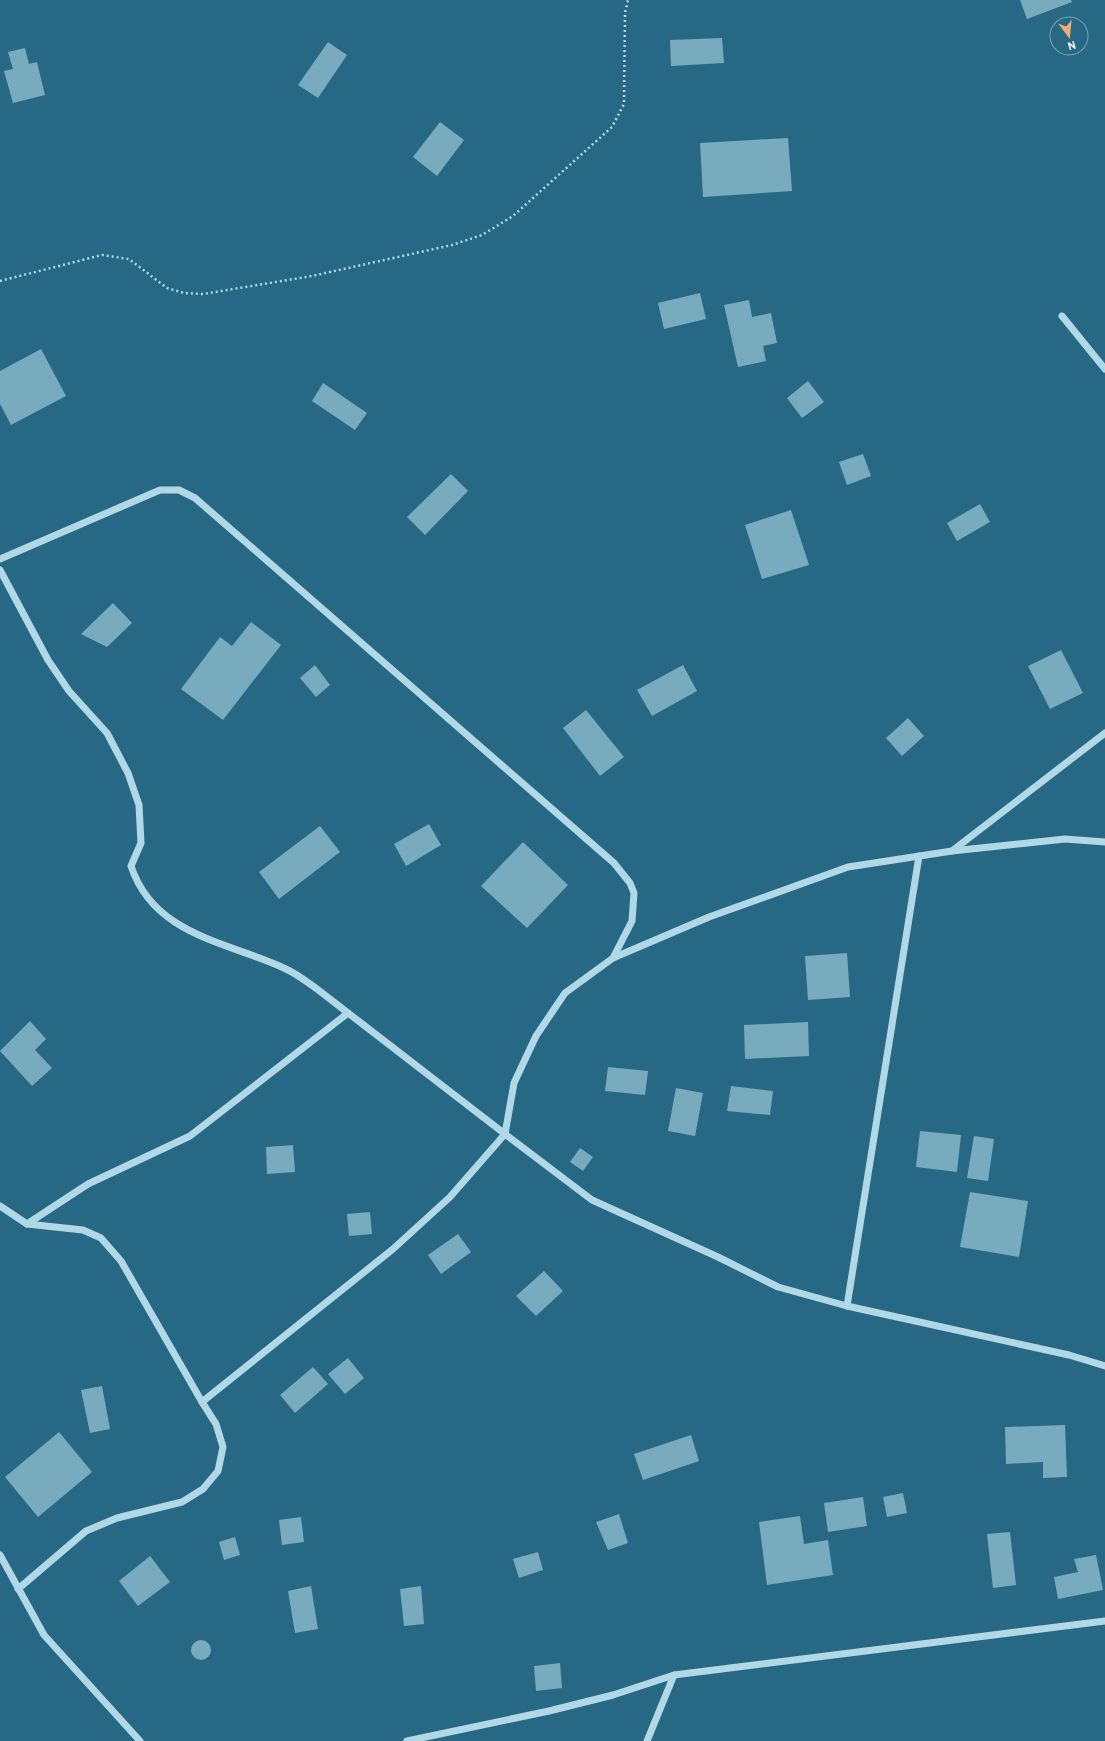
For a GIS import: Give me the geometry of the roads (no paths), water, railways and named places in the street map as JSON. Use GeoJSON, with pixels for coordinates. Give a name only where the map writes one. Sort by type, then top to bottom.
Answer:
{"type":"FeatureCollection","features":[{"type":"Feature","properties":{"kind":"street"},"geometry":{"type":"LineString","coordinates":[[1062,316],[1105,369]]}},
{"type":"Feature","properties":{"kind":"street"},"geometry":{"type":"LineString","coordinates":[[0,559],[160,490],[179,490],[196,498],[614,864],[630,883],[634,893],[632,921],[613,958]]}},
{"type":"Feature","properties":{"kind":"street"},"geometry":{"type":"LineString","coordinates":[[0,570],[48,660],[69,691],[107,733],[128,773],[139,805],[141,843],[131,866],[136,882],[156,908],[176,923],[208,940],[287,969],[317,989],[592,1200],[718,1257],[778,1287],[847,1306],[1069,1355],[1105,1366]]}},
{"type":"Feature","properties":{"kind":"street"},"geometry":{"type":"LineString","coordinates":[[952,852],[1105,733]]}},
{"type":"Feature","properties":{"kind":"street"},"geometry":{"type":"LineString","coordinates":[[202,1402],[393,1250],[450,1197],[505,1134],[514,1083],[536,1036],[565,993],[613,958],[709,917],[848,868],[919,856],[1065,839],[1105,842]]}},
{"type":"Feature","properties":{"kind":"street"},"geometry":{"type":"LineString","coordinates":[[847,1306],[919,856]]}},
{"type":"Feature","properties":{"kind":"street"},"geometry":{"type":"LineString","coordinates":[[27,1224],[88,1184],[190,1136],[348,1013]]}},
{"type":"Feature","properties":{"kind":"street"},"geometry":{"type":"LineString","coordinates":[[0,1206],[27,1224],[83,1230],[101,1238],[121,1261],[216,1424],[224,1447],[218,1471],[203,1489],[182,1502],[117,1518],[86,1531],[18,1589]]}},
{"type":"Feature","properties":{"kind":"street"},"geometry":{"type":"LineString","coordinates":[[0,1555],[44,1635],[140,1741]]}},
{"type":"Feature","properties":{"kind":"street"},"geometry":{"type":"LineString","coordinates":[[407,1741],[606,1697],[674,1675],[1105,1621]]}},
{"type":"Feature","properties":{"kind":"street"},"geometry":{"type":"LineString","coordinates":[[647,1741],[674,1675]]}}]}
